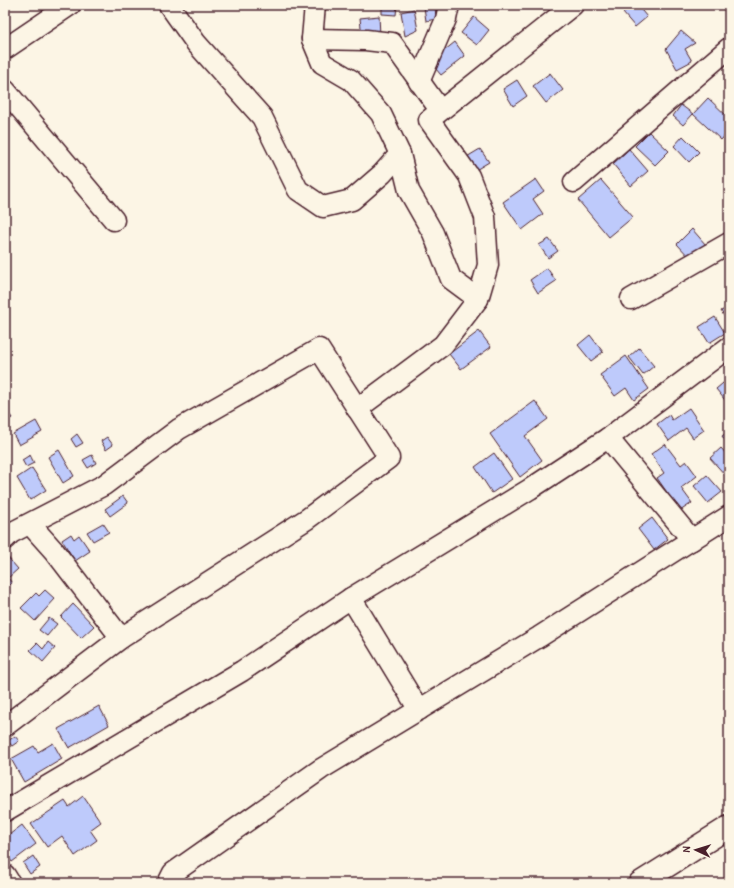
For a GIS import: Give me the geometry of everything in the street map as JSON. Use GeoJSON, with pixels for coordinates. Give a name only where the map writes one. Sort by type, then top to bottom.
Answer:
{"type":"FeatureCollection","features":[{"type":"Feature","properties":{"kind":"street"},"geometry":{"type":"LineString","coordinates":[[5,49],[70,5]]}},
{"type":"Feature","properties":{"kind":"street"},"geometry":{"type":"LineString","coordinates":[[169,5],[196,43],[262,117],[298,190],[323,207],[352,200],[382,174],[400,154]]}},
{"type":"Feature","properties":{"kind":"street"},"geometry":{"type":"LineString","coordinates":[[315,5],[312,39],[322,63],[351,80],[381,114],[400,154],[409,191],[433,233],[451,279],[478,299]]}},
{"type":"Feature","properties":{"kind":"street"},"geometry":{"type":"LineString","coordinates":[[419,82],[446,19],[449,5]]}},
{"type":"Feature","properties":{"kind":"street"},"geometry":{"type":"LineString","coordinates":[[357,409],[443,345],[478,299],[488,265],[484,217],[469,176],[429,120],[573,5]]}},
{"type":"Feature","properties":{"kind":"street"},"geometry":{"type":"LineString","coordinates":[[312,39],[366,40],[392,43],[440,110]]}},
{"type":"Feature","properties":{"kind":"street"},"geometry":{"type":"LineString","coordinates":[[574,182],[729,48]]}},
{"type":"Feature","properties":{"kind":"street"},"geometry":{"type":"LineString","coordinates":[[5,90],[114,220]]}},
{"type":"Feature","properties":{"kind":"street"},"geometry":{"type":"LineString","coordinates":[[631,299],[729,243]]}},
{"type":"Feature","properties":{"kind":"street"},"geometry":{"type":"LineString","coordinates":[[5,811],[242,671],[351,598],[530,489],[608,438],[729,347]]}},
{"type":"Feature","properties":{"kind":"street"},"geometry":{"type":"LineString","coordinates":[[5,726],[120,638],[307,520],[389,458],[320,349],[179,429],[104,485],[30,524],[7,534]]}},
{"type":"Feature","properties":{"kind":"street"},"geometry":{"type":"LineString","coordinates":[[608,438],[692,540]]}},
{"type":"Feature","properties":{"kind":"street"},"geometry":{"type":"LineString","coordinates":[[168,883],[173,873],[321,769],[419,710],[729,516]]}},
{"type":"Feature","properties":{"kind":"street"},"geometry":{"type":"LineString","coordinates":[[30,524],[55,552],[120,638]]}},
{"type":"Feature","properties":{"kind":"street"},"geometry":{"type":"LineString","coordinates":[[351,598],[419,710]]}},
{"type":"Feature","properties":{"kind":"street"},"geometry":{"type":"LineString","coordinates":[[640,883],[729,827]]}},
{"type":"Feature","properties":{"kind":"street"},"geometry":{"type":"LineString","coordinates":[[5,875],[10,883]]}},
{"type":"Feature","properties":{"kind":"building"},"geometry":{"type":"Polygon","coordinates":[[[364,5],[397,5],[396,15],[382,14],[382,7],[364,5]]]}},
{"type":"Feature","properties":{"kind":"building"},"geometry":{"type":"Polygon","coordinates":[[[435,5],[436,19],[426,21],[424,7],[435,5]]]}},
{"type":"Feature","properties":{"kind":"building"},"geometry":{"type":"Polygon","coordinates":[[[633,5],[637,5],[647,17],[635,27],[623,13],[633,5]]]}},
{"type":"Feature","properties":{"kind":"building"},"geometry":{"type":"Polygon","coordinates":[[[414,9],[418,30],[405,36],[401,12],[414,9]]]}},
{"type":"Feature","properties":{"kind":"building"},"geometry":{"type":"Polygon","coordinates":[[[379,16],[380,35],[362,37],[360,18],[379,16]]]}},
{"type":"Feature","properties":{"kind":"building"},"geometry":{"type":"Polygon","coordinates":[[[474,17],[489,30],[477,45],[461,33],[474,17]]]}},
{"type":"Feature","properties":{"kind":"building"},"geometry":{"type":"Polygon","coordinates":[[[681,31],[695,43],[685,49],[692,61],[677,69],[666,49],[681,31]]]}},
{"type":"Feature","properties":{"kind":"building"},"geometry":{"type":"Polygon","coordinates":[[[455,42],[465,56],[441,75],[430,62],[455,42]]]}},
{"type":"Feature","properties":{"kind":"building"},"geometry":{"type":"Polygon","coordinates":[[[550,73],[563,90],[546,103],[533,86],[550,73]]]}},
{"type":"Feature","properties":{"kind":"building"},"geometry":{"type":"Polygon","coordinates":[[[517,80],[527,96],[513,106],[503,89],[517,80]]]}},
{"type":"Feature","properties":{"kind":"building"},"geometry":{"type":"Polygon","coordinates":[[[708,98],[729,118],[729,131],[721,140],[693,114],[708,98]]]}},
{"type":"Feature","properties":{"kind":"building"},"geometry":{"type":"Polygon","coordinates":[[[681,105],[693,114],[683,125],[673,116],[681,105]]]}},
{"type":"Feature","properties":{"kind":"building"},"geometry":{"type":"Polygon","coordinates":[[[649,132],[669,151],[655,165],[635,146],[649,132]]]}},
{"type":"Feature","properties":{"kind":"building"},"geometry":{"type":"Polygon","coordinates":[[[683,136],[699,152],[689,162],[674,146],[683,136]]]}},
{"type":"Feature","properties":{"kind":"building"},"geometry":{"type":"Polygon","coordinates":[[[480,149],[489,162],[474,171],[465,158],[480,149]]]}},
{"type":"Feature","properties":{"kind":"building"},"geometry":{"type":"Polygon","coordinates":[[[629,149],[648,171],[631,186],[613,164],[629,149]]]}},
{"type":"Feature","properties":{"kind":"building"},"geometry":{"type":"Polygon","coordinates":[[[536,179],[544,191],[533,199],[543,214],[522,230],[503,202],[536,179]]]}},
{"type":"Feature","properties":{"kind":"building"},"geometry":{"type":"Polygon","coordinates":[[[601,180],[633,217],[609,237],[578,200],[601,180]]]}},
{"type":"Feature","properties":{"kind":"building"},"geometry":{"type":"Polygon","coordinates":[[[692,229],[706,245],[691,259],[677,244],[692,229]]]}},
{"type":"Feature","properties":{"kind":"building"},"geometry":{"type":"Polygon","coordinates":[[[549,239],[558,251],[548,258],[539,245],[549,239]]]}},
{"type":"Feature","properties":{"kind":"building"},"geometry":{"type":"Polygon","coordinates":[[[547,268],[556,281],[538,293],[530,280],[547,268]]]}},
{"type":"Feature","properties":{"kind":"building"},"geometry":{"type":"Polygon","coordinates":[[[729,307],[729,324],[721,311],[729,307]]]}},
{"type":"Feature","properties":{"kind":"building"},"geometry":{"type":"Polygon","coordinates":[[[715,317],[725,333],[709,343],[699,327],[715,317]]]}},
{"type":"Feature","properties":{"kind":"building"},"geometry":{"type":"Polygon","coordinates":[[[479,331],[491,347],[461,369],[449,354],[479,331]]]}},
{"type":"Feature","properties":{"kind":"building"},"geometry":{"type":"Polygon","coordinates":[[[590,335],[603,352],[591,361],[578,345],[590,335]]]}},
{"type":"Feature","properties":{"kind":"building"},"geometry":{"type":"Polygon","coordinates":[[[639,348],[654,366],[643,375],[629,357],[639,348]]]}},
{"type":"Feature","properties":{"kind":"building"},"geometry":{"type":"Polygon","coordinates":[[[626,356],[649,389],[634,400],[626,388],[615,396],[600,375],[626,356]]]}},
{"type":"Feature","properties":{"kind":"building"},"geometry":{"type":"Polygon","coordinates":[[[729,378],[729,405],[716,389],[729,378]]]}},
{"type":"Feature","properties":{"kind":"building"},"geometry":{"type":"Polygon","coordinates":[[[535,401],[548,419],[525,436],[542,460],[520,477],[490,434],[535,401]]]}},
{"type":"Feature","properties":{"kind":"building"},"geometry":{"type":"Polygon","coordinates":[[[5,408],[12,418],[5,422],[5,408]]]}},
{"type":"Feature","properties":{"kind":"building"},"geometry":{"type":"Polygon","coordinates":[[[689,408],[704,430],[693,438],[686,428],[669,441],[657,424],[669,415],[672,420],[689,408]]]}},
{"type":"Feature","properties":{"kind":"building"},"geometry":{"type":"Polygon","coordinates":[[[36,421],[42,432],[19,445],[13,434],[36,421]]]}},
{"type":"Feature","properties":{"kind":"building"},"geometry":{"type":"Polygon","coordinates":[[[729,431],[729,446],[722,436],[729,431]]]}},
{"type":"Feature","properties":{"kind":"building"},"geometry":{"type":"Polygon","coordinates":[[[77,434],[83,443],[76,447],[71,439],[77,434]]]}},
{"type":"Feature","properties":{"kind":"building"},"geometry":{"type":"Polygon","coordinates":[[[107,437],[113,445],[106,450],[101,441],[107,437]]]}},
{"type":"Feature","properties":{"kind":"building"},"geometry":{"type":"Polygon","coordinates":[[[665,444],[681,465],[686,461],[697,476],[681,488],[692,503],[680,511],[657,478],[664,473],[651,454],[665,444]]]}},
{"type":"Feature","properties":{"kind":"building"},"geometry":{"type":"Polygon","coordinates":[[[721,448],[729,457],[729,473],[726,476],[710,458],[721,448]]]}},
{"type":"Feature","properties":{"kind":"building"},"geometry":{"type":"Polygon","coordinates":[[[59,450],[74,476],[63,483],[48,457],[59,450]]]}},
{"type":"Feature","properties":{"kind":"building"},"geometry":{"type":"Polygon","coordinates":[[[494,453],[512,479],[492,493],[475,467],[494,453]]]}},
{"type":"Feature","properties":{"kind":"building"},"geometry":{"type":"Polygon","coordinates":[[[30,455],[34,463],[26,467],[22,460],[30,455]]]}},
{"type":"Feature","properties":{"kind":"building"},"geometry":{"type":"Polygon","coordinates":[[[92,455],[96,463],[88,468],[83,460],[92,455]]]}},
{"type":"Feature","properties":{"kind":"building"},"geometry":{"type":"Polygon","coordinates":[[[32,468],[46,490],[30,500],[17,478],[32,468]]]}},
{"type":"Feature","properties":{"kind":"building"},"geometry":{"type":"Polygon","coordinates":[[[707,475],[722,492],[708,503],[694,486],[707,475]]]}},
{"type":"Feature","properties":{"kind":"building"},"geometry":{"type":"Polygon","coordinates":[[[123,496],[128,503],[110,516],[105,509],[123,496]]]}},
{"type":"Feature","properties":{"kind":"building"},"geometry":{"type":"Polygon","coordinates":[[[652,518],[668,539],[654,550],[638,529],[652,518]]]}},
{"type":"Feature","properties":{"kind":"building"},"geometry":{"type":"Polygon","coordinates":[[[103,523],[109,532],[93,541],[87,532],[103,523]]]}},
{"type":"Feature","properties":{"kind":"building"},"geometry":{"type":"Polygon","coordinates":[[[71,534],[74,539],[79,535],[90,551],[75,561],[62,540],[71,534]]]}},
{"type":"Feature","properties":{"kind":"building"},"geometry":{"type":"Polygon","coordinates":[[[5,554],[18,569],[8,578],[12,583],[5,590],[5,554]]]}},
{"type":"Feature","properties":{"kind":"building"},"geometry":{"type":"Polygon","coordinates":[[[45,590],[55,599],[35,621],[21,608],[36,593],[39,596],[45,590]]]}},
{"type":"Feature","properties":{"kind":"building"},"geometry":{"type":"Polygon","coordinates":[[[73,604],[94,626],[81,638],[61,617],[73,604]]]}},
{"type":"Feature","properties":{"kind":"building"},"geometry":{"type":"Polygon","coordinates":[[[49,618],[57,624],[47,636],[39,630],[49,618]]]}},
{"type":"Feature","properties":{"kind":"building"},"geometry":{"type":"Polygon","coordinates":[[[48,642],[55,648],[43,662],[30,650],[37,643],[43,649],[48,642]]]}},
{"type":"Feature","properties":{"kind":"building"},"geometry":{"type":"Polygon","coordinates":[[[5,651],[11,658],[5,664],[5,651]]]}},
{"type":"Feature","properties":{"kind":"building"},"geometry":{"type":"Polygon","coordinates":[[[99,706],[109,725],[69,748],[58,729],[99,706]]]}},
{"type":"Feature","properties":{"kind":"building"},"geometry":{"type":"Polygon","coordinates":[[[15,736],[19,741],[12,746],[8,741],[15,736]]]}},
{"type":"Feature","properties":{"kind":"building"},"geometry":{"type":"Polygon","coordinates":[[[53,743],[62,759],[24,782],[11,759],[34,746],[38,752],[53,743]]]}},
{"type":"Feature","properties":{"kind":"building"},"geometry":{"type":"Polygon","coordinates":[[[83,796],[101,822],[90,830],[97,840],[75,856],[62,836],[47,847],[31,824],[65,801],[69,807],[83,796]]]}},
{"type":"Feature","properties":{"kind":"building"},"geometry":{"type":"Polygon","coordinates":[[[22,825],[36,844],[12,862],[5,853],[5,838],[22,825]]]}},
{"type":"Feature","properties":{"kind":"building"},"geometry":{"type":"Polygon","coordinates":[[[33,856],[40,867],[30,874],[23,863],[33,856]]]}}]}
